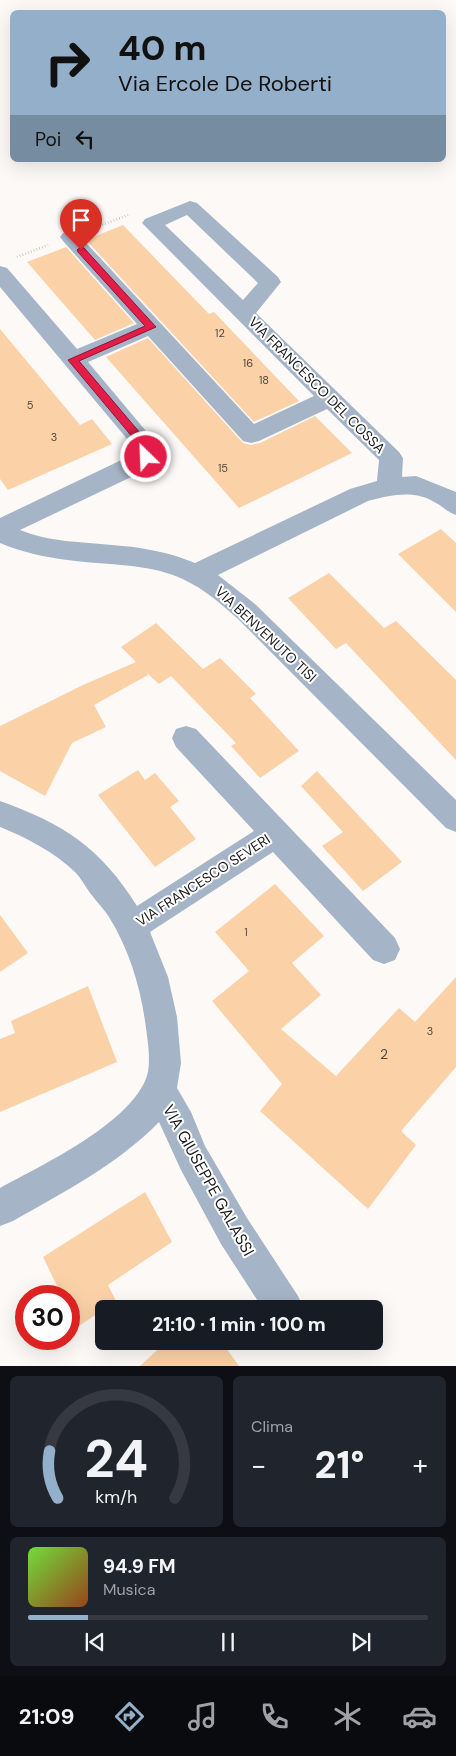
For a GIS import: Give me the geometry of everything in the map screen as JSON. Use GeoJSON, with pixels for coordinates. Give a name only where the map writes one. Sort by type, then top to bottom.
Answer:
{"type":"FeatureCollection","features":[{"type":"Feature","properties":{"kind":"street","name":"VIA FRANCESCO DEL COSSA"},"geometry":{"type":"LineString","coordinates":[[244,314],[270,282],[190,208],[152,223],[244,314],[391,458],[390,486]]}},
{"type":"Feature","properties":{"kind":"street"},"geometry":{"type":"LineString","coordinates":[[70,237],[250,435],[330,398]]}},
{"type":"Feature","properties":{"kind":"street"},"geometry":{"type":"LineString","coordinates":[[0,273],[143,443],[147,452],[146,457],[139,463],[0,530]]}},
{"type":"Feature","properties":{"kind":"street"},"geometry":{"type":"LineString","coordinates":[[72,360],[151,327]]}},
{"type":"Feature","properties":{"kind":"street"},"geometry":{"type":"LineString","coordinates":[[196,574],[359,495],[390,486],[416,485],[444,496],[456,506]]}},
{"type":"Feature","properties":{"kind":"street","name":"VIA BENVENUTO TISI"},"geometry":{"type":"LineString","coordinates":[[0,530],[29,545],[52,550],[137,556],[161,561],[205,579],[247,614],[456,819]]}},
{"type":"Feature","properties":{"kind":"street","name":"VIA FRANCESCO SEVERI"},"geometry":{"type":"LineString","coordinates":[[186,738],[384,949]]}},
{"type":"Feature","properties":{"kind":"street","name":"VIA GIUSEPPE GALASSI"},"geometry":{"type":"LineString","coordinates":[[0,814],[17,820],[56,840],[86,863],[120,907],[143,955],[156,997],[164,1033],[165,1072],[160,1090],[179,1124],[193,1158],[234,1231],[279,1300]]}},
{"type":"Feature","properties":{"kind":"street","name":"VIA FRANCESCO SEVERI"},"geometry":{"type":"LineString","coordinates":[[131,927],[276,834]]}},
{"type":"Feature","properties":{"kind":"street"},"geometry":{"type":"LineString","coordinates":[[0,1208],[84,1159],[130,1129],[143,1116],[160,1090]]}},
{"type":"Feature","properties":{"kind":"building"},"geometry":{"type":"Polygon","coordinates":[[[123,225],[209,314],[214,312],[299,401],[254,422],[86,240],[123,225]]]}},
{"type":"Feature","properties":{"kind":"building"},"geometry":{"type":"Polygon","coordinates":[[[66,247],[134,323],[95,340],[27,262],[66,247]]]}},
{"type":"Feature","properties":{"kind":"building"},"geometry":{"type":"Polygon","coordinates":[[[0,329],[80,425],[92,419],[112,444],[8,490],[0,479],[0,329]]]}},
{"type":"Feature","properties":{"kind":"building"},"geometry":{"type":"Polygon","coordinates":[[[148,338],[243,443],[251,445],[260,443],[315,416],[352,453],[239,508],[106,357],[148,338]]]}},
{"type":"Feature","properties":{"kind":"building"},"geometry":{"type":"Polygon","coordinates":[[[441,529],[456,543],[456,612],[398,554],[441,529]]]}},
{"type":"Feature","properties":{"kind":"building"},"geometry":{"type":"Polygon","coordinates":[[[329,573],[384,628],[396,621],[456,680],[456,760],[346,643],[336,649],[288,598],[329,573]]]}},
{"type":"Feature","properties":{"kind":"building"},"geometry":{"type":"Polygon","coordinates":[[[156,623],[203,669],[220,658],[256,694],[250,698],[299,751],[260,778],[231,746],[236,743],[171,676],[159,684],[147,673],[148,675],[94,705],[106,727],[72,743],[45,796],[0,771],[0,726],[83,685],[136,662],[121,647],[156,623]]]}},
{"type":"Feature","properties":{"kind":"building"},"geometry":{"type":"Polygon","coordinates":[[[138,770],[145,780],[155,773],[179,801],[170,807],[196,839],[155,867],[98,795],[138,770]]]}},
{"type":"Feature","properties":{"kind":"building"},"geometry":{"type":"Polygon","coordinates":[[[317,771],[402,862],[363,891],[322,846],[343,832],[301,786],[317,771]]]}},
{"type":"Feature","properties":{"kind":"building"},"geometry":{"type":"Polygon","coordinates":[[[275,884],[324,936],[292,963],[321,995],[281,1029],[336,1076],[399,1008],[415,1022],[456,977],[456,1067],[401,1131],[416,1145],[368,1209],[260,1111],[282,1084],[212,1001],[249,971],[215,932],[275,884]]]}},
{"type":"Feature","properties":{"kind":"building"},"geometry":{"type":"Polygon","coordinates":[[[0,915],[28,953],[0,972],[0,915]]]}},
{"type":"Feature","properties":{"kind":"building"},"geometry":{"type":"Polygon","coordinates":[[[88,986],[117,1062],[0,1112],[0,1039],[15,1033],[11,1021],[88,986]]]}},
{"type":"Feature","properties":{"kind":"building"},"geometry":{"type":"Polygon","coordinates":[[[145,1192],[172,1242],[108,1285],[116,1300],[95,1300],[95,1315],[80,1325],[80,1285],[57,1285],[43,1257],[145,1192]]]}},
{"type":"Feature","properties":{"kind":"building"},"geometry":{"type":"Polygon","coordinates":[[[157,1350],[227,1350],[239,1366],[140,1366],[157,1350]]]}},
{"type":"Feature","properties":{"kind":"route"},"geometry":{"type":"LineString","coordinates":[[81,250],[151,327],[72,360],[143,443],[147,452],[146,457]]}}]}
